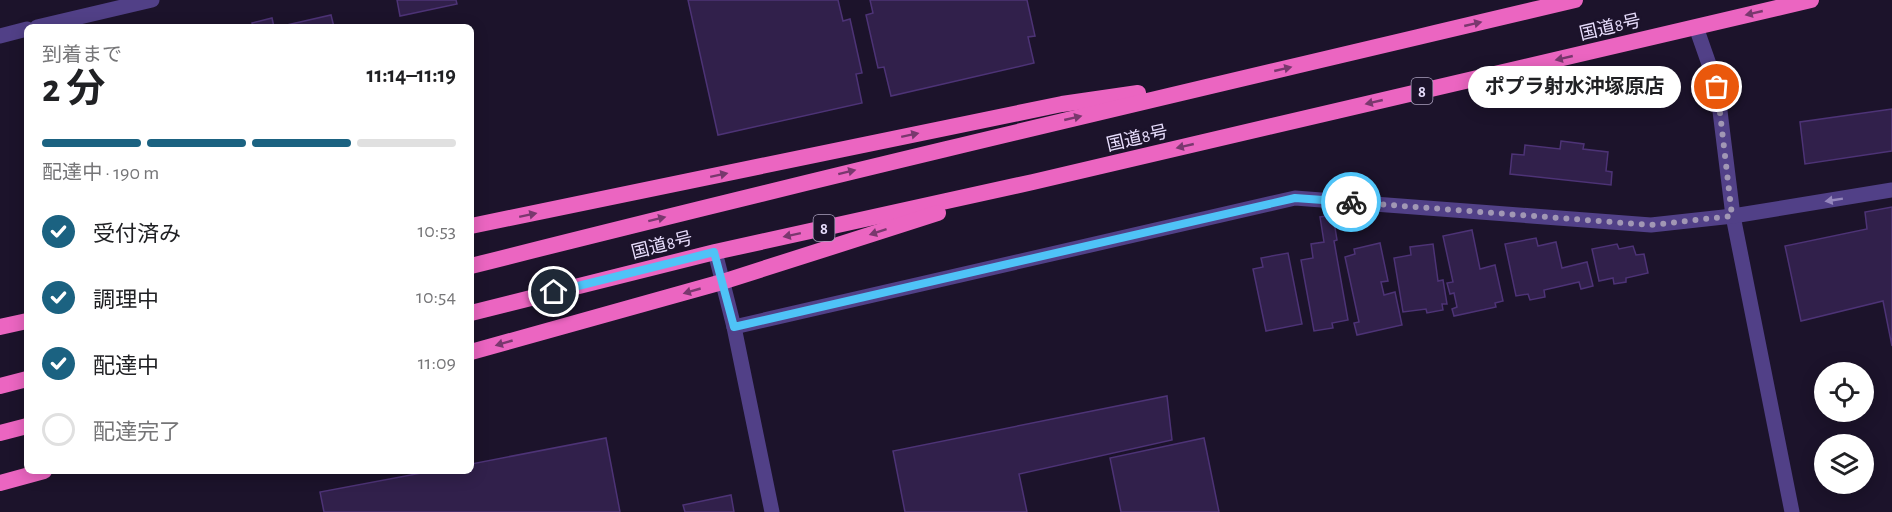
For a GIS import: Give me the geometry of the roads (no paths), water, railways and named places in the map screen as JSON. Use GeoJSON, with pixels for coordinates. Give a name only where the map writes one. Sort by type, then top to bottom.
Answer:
{"type":"FeatureCollection","features":[{"type":"Feature","properties":{"kind":"highway","name":"国道8号"},"geometry":{"type":"LineString","coordinates":[[474,265],[1016,131],[1575,0]]}},
{"type":"Feature","properties":{"kind":"highway","name":"国道8号"},"geometry":{"type":"LineString","coordinates":[[474,312],[714,252],[1034,182],[1811,0]]}},
{"type":"Feature","properties":{"kind":"highway"},"geometry":{"type":"LineString","coordinates":[[474,225],[1062,104],[1253,76]]}},
{"type":"Feature","properties":{"kind":"highway"},"geometry":{"type":"LineString","coordinates":[[474,351],[722,282],[1034,182]]}},
{"type":"Feature","properties":{"kind":"highway"},"geometry":{"type":"LineString","coordinates":[[0,327],[24,322]]}},
{"type":"Feature","properties":{"kind":"highway"},"geometry":{"type":"LineString","coordinates":[[0,386],[24,380]]}},
{"type":"Feature","properties":{"kind":"highway"},"geometry":{"type":"LineString","coordinates":[[0,433],[24,427]]}},
{"type":"Feature","properties":{"kind":"highway"},"geometry":{"type":"LineString","coordinates":[[0,483],[33,474]]}},
{"type":"Feature","properties":{"kind":"street"},"geometry":{"type":"LineString","coordinates":[[50,24],[153,0]]}},
{"type":"Feature","properties":{"kind":"street"},"geometry":{"type":"LineString","coordinates":[[1696,27],[1717,87],[1732,216],[1792,512]]}},
{"type":"Feature","properties":{"kind":"street"},"geometry":{"type":"LineString","coordinates":[[0,36],[24,30]]}},
{"type":"Feature","properties":{"kind":"street"},"geometry":{"type":"LineString","coordinates":[[734,327],[1295,198],[1651,225],[1732,216],[1892,190]]}},
{"type":"Feature","properties":{"kind":"street"},"geometry":{"type":"LineString","coordinates":[[714,252],[734,327],[772,512]]}},
{"type":"Feature","properties":{"kind":"place","name":"ポプラ射水沖塚原店"},"geometry":{"type":"Point","coordinates":[1717,87]}}]}
